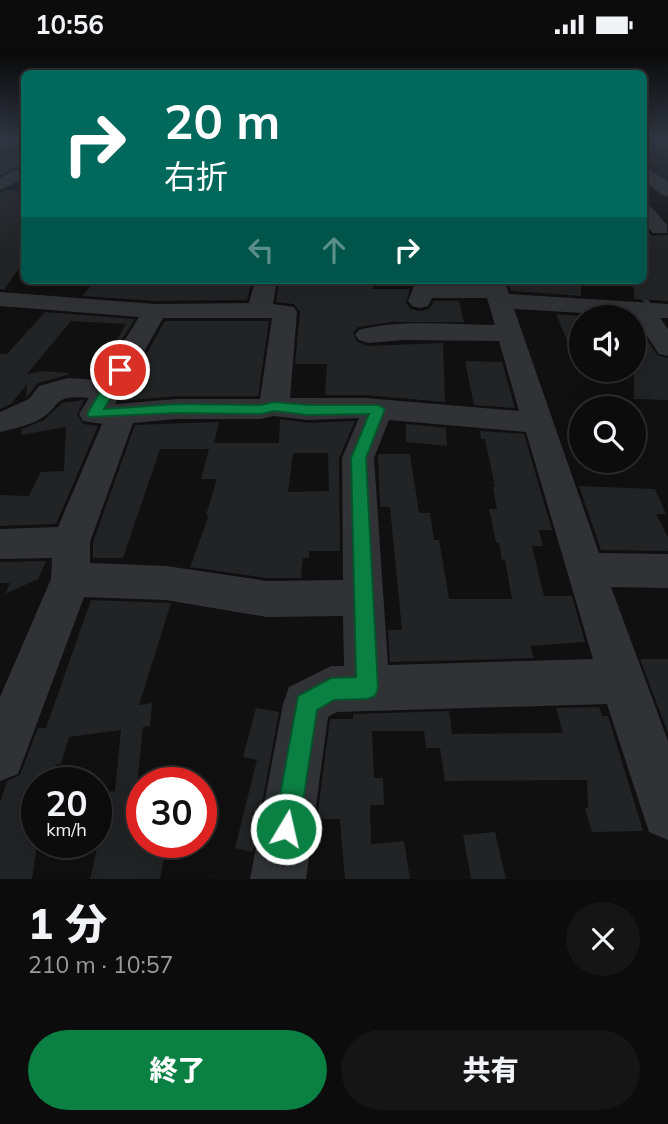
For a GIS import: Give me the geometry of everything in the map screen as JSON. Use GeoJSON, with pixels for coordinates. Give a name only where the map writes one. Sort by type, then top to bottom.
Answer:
{"type":"FeatureCollection","features":[{"type":"Feature","properties":{"kind":"street"},"geometry":{"type":"LineString","coordinates":[[647,179],[656,198],[660,229]]}},
{"type":"Feature","properties":{"kind":"street"},"geometry":{"type":"LineString","coordinates":[[0,298],[22,284]]}},
{"type":"Feature","properties":{"kind":"street"},"geometry":{"type":"LineString","coordinates":[[260,310],[265,284]]}},
{"type":"Feature","properties":{"kind":"street"},"geometry":{"type":"LineString","coordinates":[[420,301],[422,291],[500,301],[570,305]]}},
{"type":"Feature","properties":{"kind":"street"},"geometry":{"type":"LineString","coordinates":[[0,298],[155,311],[285,312],[274,407]]}},
{"type":"Feature","properties":{"kind":"street"},"geometry":{"type":"LineString","coordinates":[[368,335],[404,332],[500,301]]}},
{"type":"Feature","properties":{"kind":"street"},"geometry":{"type":"LineString","coordinates":[[500,301],[586,570],[668,813]]}},
{"type":"Feature","properties":{"kind":"street"},"geometry":{"type":"LineString","coordinates":[[646,309],[668,311]]}},
{"type":"Feature","properties":{"kind":"street"},"geometry":{"type":"LineString","coordinates":[[0,756],[71,561],[115,402],[155,311]]}},
{"type":"Feature","properties":{"kind":"street"},"geometry":{"type":"LineString","coordinates":[[646,316],[668,348]]}},
{"type":"Feature","properties":{"kind":"street"},"geometry":{"type":"LineString","coordinates":[[0,422],[22,416],[40,406],[49,393],[68,387],[115,402],[177,409],[378,409],[539,423]]}},
{"type":"Feature","properties":{"kind":"street"},"geometry":{"type":"LineString","coordinates":[[367,688],[359,458],[378,409]]}},
{"type":"Feature","properties":{"kind":"street"},"geometry":{"type":"LineString","coordinates":[[0,544],[166,583],[267,599],[364,598]]}},
{"type":"Feature","properties":{"kind":"street"},"geometry":{"type":"LineString","coordinates":[[586,570],[668,571]]}},
{"type":"Feature","properties":{"kind":"street"},"geometry":{"type":"LineString","coordinates":[[278,879],[306,704],[331,689],[623,681]]}},
{"type":"Feature","properties":{"kind":"building"},"geometry":{"type":"Polygon","coordinates":[[[6,190],[21,191],[21,265],[4,290],[0,289],[0,193],[6,190]]]}},
{"type":"Feature","properties":{"kind":"building"},"geometry":{"type":"Polygon","coordinates":[[[647,232],[653,236],[668,235],[668,301],[634,299],[634,284],[647,284],[647,232]]]}},
{"type":"Feature","properties":{"kind":"building"},"geometry":{"type":"Polygon","coordinates":[[[92,284],[251,284],[247,300],[155,301],[82,296],[92,284]]]}},
{"type":"Feature","properties":{"kind":"building"},"geometry":{"type":"Polygon","coordinates":[[[278,284],[353,284],[373,285],[373,289],[410,289],[406,303],[411,309],[419,311],[429,309],[434,301],[459,301],[464,322],[392,322],[358,327],[353,333],[357,342],[368,346],[443,343],[445,402],[365,395],[325,395],[327,364],[295,364],[300,312],[294,304],[276,302],[278,284]]]}},
{"type":"Feature","properties":{"kind":"building"},"geometry":{"type":"Polygon","coordinates":[[[508,284],[581,284],[581,296],[511,291],[508,284]]]}},
{"type":"Feature","properties":{"kind":"building"},"geometry":{"type":"Polygon","coordinates":[[[45,312],[135,319],[121,341],[116,341],[126,324],[71,321],[27,374],[43,371],[69,373],[38,383],[26,398],[27,384],[11,404],[0,409],[0,354],[7,354],[45,312]]]}},
{"type":"Feature","properties":{"kind":"building"},"geometry":{"type":"Polygon","coordinates":[[[556,314],[569,315],[569,345],[556,314]]]}},
{"type":"Feature","properties":{"kind":"building"},"geometry":{"type":"Polygon","coordinates":[[[165,321],[269,321],[258,396],[177,396],[120,401],[165,321]]]}},
{"type":"Feature","properties":{"kind":"building"},"geometry":{"type":"Polygon","coordinates":[[[646,338],[657,355],[668,358],[668,400],[634,396],[634,382],[646,382],[646,338]]]}},
{"type":"Feature","properties":{"kind":"building"},"geometry":{"type":"Polygon","coordinates":[[[465,361],[502,362],[515,408],[474,405],[465,361]]]}},
{"type":"Feature","properties":{"kind":"building"},"geometry":{"type":"Polygon","coordinates":[[[84,400],[77,415],[83,424],[98,426],[56,524],[0,526],[0,495],[29,496],[41,472],[64,471],[66,427],[21,435],[22,429],[44,420],[62,403],[84,400]]]}},
{"type":"Feature","properties":{"kind":"building"},"geometry":{"type":"Polygon","coordinates":[[[280,419],[308,423],[355,421],[339,458],[340,551],[309,551],[309,558],[303,558],[301,578],[267,578],[190,567],[209,515],[206,515],[217,479],[201,479],[209,449],[160,449],[123,558],[93,558],[93,542],[135,425],[219,422],[214,443],[279,443],[280,419]],[[293,453],[288,492],[329,491],[328,453],[293,453]]]}},
{"type":"Feature","properties":{"kind":"building"},"geometry":{"type":"Polygon","coordinates":[[[406,424],[446,428],[447,446],[406,442],[406,424]]]}},
{"type":"Feature","properties":{"kind":"building"},"geometry":{"type":"Polygon","coordinates":[[[480,431],[524,434],[552,530],[539,530],[543,546],[532,546],[544,596],[572,596],[585,642],[530,646],[534,658],[390,662],[388,630],[402,630],[390,507],[380,507],[378,454],[410,454],[419,513],[430,513],[434,540],[439,540],[449,599],[512,599],[505,560],[502,560],[499,543],[496,542],[489,509],[497,509],[495,487],[485,439],[481,439],[480,431]]]}},
{"type":"Feature","properties":{"kind":"building"},"geometry":{"type":"Polygon","coordinates":[[[579,486],[655,489],[666,514],[656,514],[668,537],[668,551],[601,550],[579,486]]]}},
{"type":"Feature","properties":{"kind":"building"},"geometry":{"type":"Polygon","coordinates":[[[46,561],[38,579],[5,594],[10,583],[0,583],[0,562],[46,561]]]}},
{"type":"Feature","properties":{"kind":"building"},"geometry":{"type":"Polygon","coordinates":[[[91,600],[171,603],[139,705],[152,703],[150,726],[143,727],[139,767],[126,767],[126,858],[164,858],[160,879],[90,879],[95,858],[112,858],[112,791],[115,791],[121,730],[69,737],[61,764],[57,764],[56,767],[23,767],[38,728],[46,728],[91,600]]]}},
{"type":"Feature","properties":{"kind":"building"},"geometry":{"type":"Polygon","coordinates":[[[640,659],[668,659],[668,733],[640,659]]]}},
{"type":"Feature","properties":{"kind":"building"},"geometry":{"type":"Polygon","coordinates":[[[599,707],[602,716],[608,716],[643,831],[592,832],[585,808],[588,808],[587,780],[445,781],[440,748],[426,748],[424,731],[372,731],[374,778],[383,778],[384,805],[370,805],[371,844],[404,841],[410,879],[345,879],[340,819],[317,819],[330,719],[353,719],[353,714],[449,711],[452,734],[563,733],[556,708],[599,707]]]}},
{"type":"Feature","properties":{"kind":"building"},"geometry":{"type":"Polygon","coordinates":[[[256,708],[279,712],[253,852],[235,848],[257,760],[243,757],[256,708]]]}},
{"type":"Feature","properties":{"kind":"building"},"geometry":{"type":"Polygon","coordinates":[[[21,772],[21,858],[35,858],[32,879],[0,879],[0,802],[7,781],[21,772]]]}},
{"type":"Feature","properties":{"kind":"building"},"geometry":{"type":"Polygon","coordinates":[[[495,832],[506,879],[471,879],[463,835],[495,832]]]}},
{"type":"Feature","properties":{"kind":"waterway"},"geometry":{"type":"LineString","coordinates":[[634,284],[648,304]]}},
{"type":"Feature","properties":{"kind":"route"},"geometry":{"type":"LineString","coordinates":[[120,370],[94,414],[274,407],[308,410],[378,409],[359,458],[367,688],[331,689],[306,704],[286,829]]}}]}
